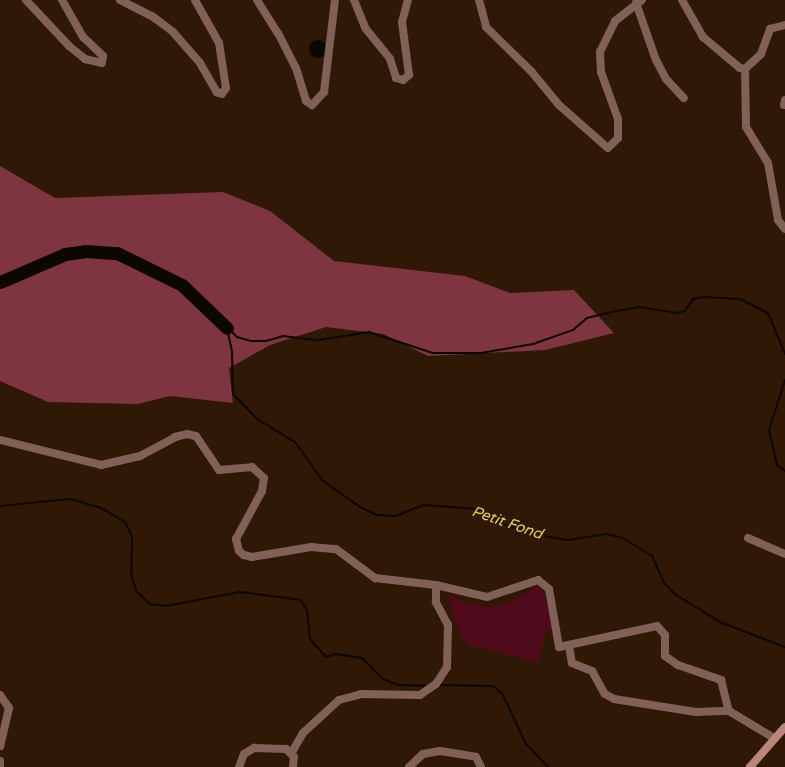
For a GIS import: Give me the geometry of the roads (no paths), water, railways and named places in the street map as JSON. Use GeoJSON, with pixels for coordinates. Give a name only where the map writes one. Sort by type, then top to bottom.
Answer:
{"type":"FeatureCollection","features":[{"type":"Feature","properties":{"kind":"main road"},"geometry":{"type":"LineString","coordinates":[[750,767],[785,727]]}},
{"type":"Feature","properties":{"kind":"street"},"geometry":{"type":"LineString","coordinates":[[26,0],[69,46],[90,61],[102,63],[103,56],[83,37],[62,0]]}},
{"type":"Feature","properties":{"kind":"street"},"geometry":{"type":"LineString","coordinates":[[120,0],[152,16],[173,32],[200,63],[216,92],[222,94],[226,88],[219,43],[195,0]]}},
{"type":"Feature","properties":{"kind":"street"},"geometry":{"type":"LineString","coordinates":[[257,0],[278,33],[296,68],[306,101],[312,106],[324,92],[336,0]]}},
{"type":"Feature","properties":{"kind":"street"},"geometry":{"type":"LineString","coordinates":[[354,0],[366,29],[390,60],[396,78],[403,80],[409,75],[402,22],[408,0]]}},
{"type":"Feature","properties":{"kind":"street"},"geometry":{"type":"LineString","coordinates":[[479,0],[486,27],[602,146],[613,147],[618,138],[618,119],[601,72],[600,52],[615,21],[640,2],[656,60],[666,79],[684,98]]}},
{"type":"Feature","properties":{"kind":"street"},"geometry":{"type":"LineString","coordinates":[[682,0],[703,37],[736,66],[745,69]]}},
{"type":"Feature","properties":{"kind":"street"},"geometry":{"type":"LineString","coordinates":[[785,24],[770,29],[764,50],[745,69],[746,127],[768,163],[778,220],[785,229]]}},
{"type":"Feature","properties":{"kind":"street"},"geometry":{"type":"LineString","coordinates":[[0,440],[101,465],[140,456],[175,437],[187,434],[196,436],[219,470],[252,467],[264,478],[262,491],[236,540],[239,551],[244,555],[252,557],[311,547],[336,550],[375,578],[436,585],[487,597],[538,580],[549,589],[559,647],[657,626],[665,635],[665,656],[678,665],[721,680],[730,711]]}},
{"type":"Feature","properties":{"kind":"street"},"geometry":{"type":"LineString","coordinates":[[748,538],[785,554]]}},
{"type":"Feature","properties":{"kind":"street"},"geometry":{"type":"LineString","coordinates":[[293,767],[292,752],[310,724],[339,700],[361,694],[420,695],[436,684],[447,667],[448,625],[436,602],[436,585]]}},
{"type":"Feature","properties":{"kind":"street"},"geometry":{"type":"LineString","coordinates":[[569,645],[572,663],[592,671],[604,694],[614,700],[696,712],[730,711],[774,738]]}},
{"type":"Feature","properties":{"kind":"street"},"geometry":{"type":"LineString","coordinates":[[0,695],[9,708],[0,746]]}},
{"type":"Feature","properties":{"kind":"street"},"geometry":{"type":"LineString","coordinates":[[239,767],[244,754],[254,748],[292,752]]}},
{"type":"Feature","properties":{"kind":"street"},"geometry":{"type":"LineString","coordinates":[[409,767],[423,754],[435,751],[476,757],[481,767]]}},
{"type":"Feature","properties":{"kind":"street"},"geometry":{"type":"LineString","coordinates":[[0,761],[0,767]]}},
{"type":"Feature","properties":{"kind":"waterway"},"geometry":{"type":"LineString","coordinates":[[0,282],[65,254],[86,251],[117,253],[182,285],[227,328]]}},
{"type":"Feature","properties":{"kind":"waterway"},"geometry":{"type":"LineString","coordinates":[[228,328],[237,337],[251,341],[266,341],[283,336],[318,340],[369,332],[433,353],[481,353],[533,344],[573,330],[587,318],[607,313],[639,307],[675,313],[685,311],[693,299],[704,297],[740,299],[768,313],[785,354]]}},
{"type":"Feature","properties":{"kind":"waterway","name":"Petit Fond"},"geometry":{"type":"LineString","coordinates":[[227,328],[232,351],[233,394],[257,419],[295,442],[323,481],[360,507],[377,515],[395,516],[424,505],[479,509],[502,524],[549,537],[568,540],[607,534],[623,538],[652,556],[664,583],[676,595],[720,622],[785,647]]}},
{"type":"Feature","properties":{"kind":"waterway"},"geometry":{"type":"LineString","coordinates":[[785,380],[769,430],[777,465],[785,471]]}},
{"type":"Feature","properties":{"kind":"waterway"},"geometry":{"type":"LineString","coordinates":[[0,506],[70,499],[101,508],[125,522],[132,536],[131,575],[137,592],[150,604],[166,606],[240,592],[301,600],[307,610],[310,639],[326,657],[336,654],[362,658],[383,679],[398,685],[428,686]]}},
{"type":"Feature","properties":{"kind":"waterway"},"geometry":{"type":"LineString","coordinates":[[438,685],[493,686],[502,693],[526,744],[548,767]]}}]}
